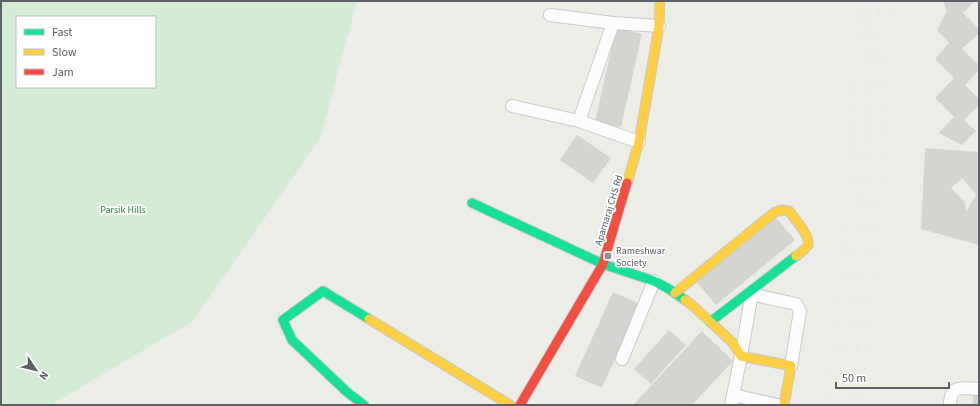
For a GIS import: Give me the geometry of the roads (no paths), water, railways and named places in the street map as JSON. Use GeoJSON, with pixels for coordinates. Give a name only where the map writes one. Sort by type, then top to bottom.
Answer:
{"type":"FeatureCollection","features":[{"type":"Feature","properties":{"kind":"street","name":"Aparnaraj CHS Rd"},"geometry":{"type":"LineString","coordinates":[[520,405],[603,264],[639,142],[659,26],[660,1]]}},
{"type":"Feature","properties":{"kind":"street"},"geometry":{"type":"LineString","coordinates":[[550,15],[613,23],[659,26]]}},
{"type":"Feature","properties":{"kind":"street"},"geometry":{"type":"LineString","coordinates":[[579,121],[613,23]]}},
{"type":"Feature","properties":{"kind":"street"},"geometry":{"type":"LineString","coordinates":[[512,106],[579,121],[639,142]]}},
{"type":"Feature","properties":{"kind":"street"},"geometry":{"type":"LineString","coordinates":[[472,203],[603,264],[654,281],[675,293],[710,322],[733,343],[741,356],[791,366]]}},
{"type":"Feature","properties":{"kind":"street"},"geometry":{"type":"LineString","coordinates":[[675,293],[775,212],[782,210],[789,211],[808,238],[808,244],[804,250],[710,322]]}},
{"type":"Feature","properties":{"kind":"street"},"geometry":{"type":"LineString","coordinates":[[622,359],[654,281]]}},
{"type":"Feature","properties":{"kind":"street"},"geometry":{"type":"LineString","coordinates":[[364,405],[347,392],[292,340],[283,320],[323,291],[510,405]]}},
{"type":"Feature","properties":{"kind":"street"},"geometry":{"type":"LineString","coordinates":[[777,405],[732,400],[751,298],[755,295],[796,304],[800,311],[784,405]]}},
{"type":"Feature","properties":{"kind":"street"},"geometry":{"type":"LineString","coordinates":[[950,405],[950,399],[953,392],[960,388],[979,388]]}},
{"type":"Feature","properties":{"kind":"railway"},"geometry":{"type":"LineString","coordinates":[[826,405],[834,346],[849,191],[858,21],[857,1]]}},
{"type":"Feature","properties":{"kind":"railway"},"geometry":{"type":"LineString","coordinates":[[839,405],[847,345],[861,194],[869,18],[868,1]]}},
{"type":"Feature","properties":{"kind":"railway"},"geometry":{"type":"LineString","coordinates":[[852,405],[866,243],[870,139],[879,1]]}},
{"type":"Feature","properties":{"kind":"railway"},"geometry":{"type":"LineString","coordinates":[[861,405],[874,275],[882,163],[889,21],[888,1]]}},
{"type":"Feature","properties":{"kind":"place","name":"Rameshwar Society"},"geometry":{"type":"Point","coordinates":[608,256]}},
{"type":"Feature","properties":{"kind":"park label","name":"Parsik Hills"},"geometry":{"type":"Point","coordinates":[123,209]}}]}
